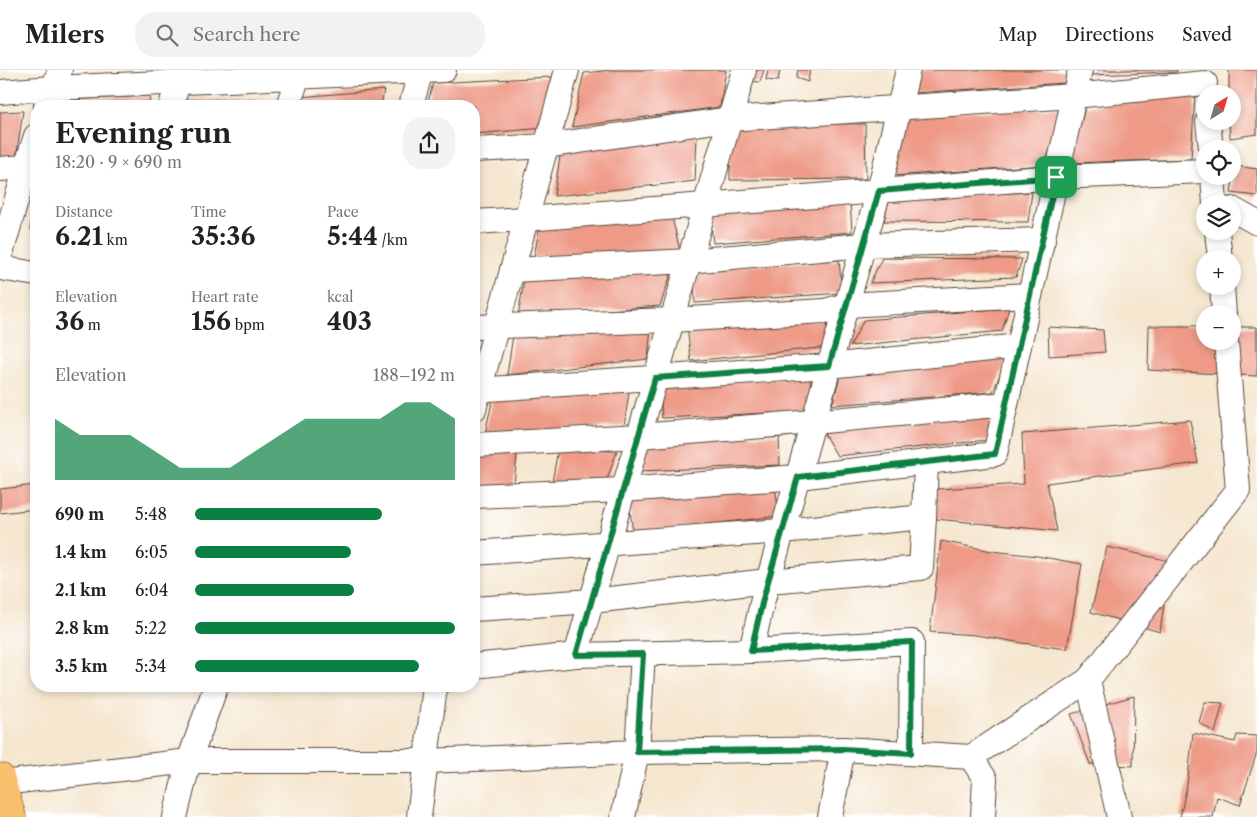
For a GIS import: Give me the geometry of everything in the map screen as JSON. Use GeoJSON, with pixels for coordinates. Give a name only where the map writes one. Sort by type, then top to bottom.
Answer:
{"type":"FeatureCollection","features":[{"type":"Feature","properties":{"kind":"highway"},"geometry":{"type":"LineString","coordinates":[[1,780],[12,817]]}},
{"type":"Feature","properties":{"kind":"street"},"geometry":{"type":"LineString","coordinates":[[0,92],[181,76],[444,70]]}},
{"type":"Feature","properties":{"kind":"street"},"geometry":{"type":"LineString","coordinates":[[480,365],[485,327],[512,270],[567,70]]}},
{"type":"Feature","properties":{"kind":"street"},"geometry":{"type":"LineString","coordinates":[[576,655],[744,70]]}},
{"type":"Feature","properties":{"kind":"street"},"geometry":{"type":"LineString","coordinates":[[751,651],[782,531],[879,191],[908,70]]}},
{"type":"Feature","properties":{"kind":"street"},"geometry":{"type":"LineString","coordinates":[[480,496],[624,490],[798,477],[995,454],[1080,70]]}},
{"type":"Feature","properties":{"kind":"street"},"geometry":{"type":"LineString","coordinates":[[413,100],[421,71]]}},
{"type":"Feature","properties":{"kind":"street"},"geometry":{"type":"LineString","coordinates":[[290,100],[299,73]]}},
{"type":"Feature","properties":{"kind":"street"},"geometry":{"type":"LineString","coordinates":[[173,100],[181,76]]}},
{"type":"Feature","properties":{"kind":"street"},"geometry":{"type":"LineString","coordinates":[[480,150],[546,146],[729,119],[1074,96],[1205,82]]}},
{"type":"Feature","properties":{"kind":"street"},"geometry":{"type":"LineString","coordinates":[[0,169],[30,167]]}},
{"type":"Feature","properties":{"kind":"street"},"geometry":{"type":"LineString","coordinates":[[0,257],[30,170]]}},
{"type":"Feature","properties":{"kind":"street"},"geometry":{"type":"LineString","coordinates":[[480,222],[1056,177],[1196,171]]}},
{"type":"Feature","properties":{"kind":"street"},"geometry":{"type":"LineString","coordinates":[[1241,212],[1257,223]]}},
{"type":"Feature","properties":{"kind":"street"},"geometry":{"type":"LineString","coordinates":[[512,270],[689,261],[863,245],[1043,240]]}},
{"type":"Feature","properties":{"kind":"street"},"geometry":{"type":"LineString","coordinates":[[0,262],[30,258]]}},
{"type":"Feature","properties":{"kind":"street"},"geometry":{"type":"LineString","coordinates":[[0,268],[30,273]]}},
{"type":"Feature","properties":{"kind":"street"},"geometry":{"type":"LineString","coordinates":[[485,327],[672,320],[825,311],[846,305],[1030,295]]}},
{"type":"Feature","properties":{"kind":"street"},"geometry":{"type":"LineString","coordinates":[[480,396],[655,378],[829,366],[1019,346]]}},
{"type":"Feature","properties":{"kind":"street"},"geometry":{"type":"LineString","coordinates":[[1,780],[189,761],[426,761],[637,752],[843,749],[971,756],[1088,680],[1248,489],[1227,350]]}},
{"type":"Feature","properties":{"kind":"street"},"geometry":{"type":"LineString","coordinates":[[480,445],[639,436],[1006,404]]}},
{"type":"Feature","properties":{"kind":"street"},"geometry":{"type":"LineString","coordinates":[[480,609],[592,601],[921,568],[926,462]]}},
{"type":"Feature","properties":{"kind":"street"},"geometry":{"type":"LineString","coordinates":[[480,553],[782,531],[924,517]]}},
{"type":"Feature","properties":{"kind":"street"},"geometry":{"type":"LineString","coordinates":[[480,665],[576,655],[751,651],[912,642],[911,753]]}},
{"type":"Feature","properties":{"kind":"street"},"geometry":{"type":"LineString","coordinates":[[623,817],[637,752],[643,654]]}},
{"type":"Feature","properties":{"kind":"street"},"geometry":{"type":"LineString","coordinates":[[1088,680],[1119,817]]}},
{"type":"Feature","properties":{"kind":"street"},"geometry":{"type":"LineString","coordinates":[[175,817],[189,761],[214,692]]}},
{"type":"Feature","properties":{"kind":"street"},"geometry":{"type":"LineString","coordinates":[[419,817],[434,692]]}},
{"type":"Feature","properties":{"kind":"street"},"geometry":{"type":"LineString","coordinates":[[830,817],[843,749]]}},
{"type":"Feature","properties":{"kind":"street"},"geometry":{"type":"LineString","coordinates":[[971,756],[985,779],[983,817]]}},
{"type":"Feature","properties":{"kind":"building"},"geometry":{"type":"Polygon","coordinates":[[[612,70],[726,70],[720,107],[572,127],[584,73],[612,70]]]}},
{"type":"Feature","properties":{"kind":"building"},"geometry":{"type":"Polygon","coordinates":[[[751,70],[764,70],[760,82],[747,81],[751,70]]]}},
{"type":"Feature","properties":{"kind":"building"},"geometry":{"type":"Polygon","coordinates":[[[768,70],[780,70],[778,81],[766,80],[768,70]]]}},
{"type":"Feature","properties":{"kind":"building"},"geometry":{"type":"Polygon","coordinates":[[[798,70],[810,70],[808,82],[796,78],[798,70]]]}},
{"type":"Feature","properties":{"kind":"building"},"geometry":{"type":"Polygon","coordinates":[[[919,70],[1068,70],[1065,83],[912,93],[919,70]]]}},
{"type":"Feature","properties":{"kind":"building"},"geometry":{"type":"Polygon","coordinates":[[[1091,70],[1177,70],[1177,72],[1090,75],[1091,70]]]}},
{"type":"Feature","properties":{"kind":"building"},"geometry":{"type":"Polygon","coordinates":[[[1229,70],[1257,70],[1257,134],[1230,138],[1230,130],[1241,130],[1241,85],[1229,85],[1229,70]]]}},
{"type":"Feature","properties":{"kind":"building"},"geometry":{"type":"Polygon","coordinates":[[[552,77],[544,128],[480,133],[480,100],[429,100],[433,83],[552,77]]]}},
{"type":"Feature","properties":{"kind":"building"},"geometry":{"type":"Polygon","coordinates":[[[384,90],[382,100],[297,100],[298,97],[384,90]]]}},
{"type":"Feature","properties":{"kind":"building"},"geometry":{"type":"Polygon","coordinates":[[[1195,94],[1191,159],[1071,163],[1085,107],[1195,94]]]}},
{"type":"Feature","properties":{"kind":"building"},"geometry":{"type":"Polygon","coordinates":[[[150,96],[150,100],[67,100],[150,96]]]}},
{"type":"Feature","properties":{"kind":"building"},"geometry":{"type":"Polygon","coordinates":[[[1063,108],[1045,165],[892,176],[906,115],[1063,108]]]}},
{"type":"Feature","properties":{"kind":"building"},"geometry":{"type":"Polygon","coordinates":[[[23,111],[16,159],[0,161],[0,112],[23,111]]]}},
{"type":"Feature","properties":{"kind":"building"},"geometry":{"type":"Polygon","coordinates":[[[730,124],[865,124],[866,179],[730,180],[730,124]]]}},
{"type":"Feature","properties":{"kind":"building"},"geometry":{"type":"Polygon","coordinates":[[[697,136],[695,181],[554,196],[562,143],[697,136]]]}},
{"type":"Feature","properties":{"kind":"building"},"geometry":{"type":"Polygon","coordinates":[[[1241,167],[1257,169],[1257,196],[1231,193],[1232,185],[1241,185],[1241,167]]]}},
{"type":"Feature","properties":{"kind":"building"},"geometry":{"type":"Polygon","coordinates":[[[1032,192],[1028,222],[884,221],[889,199],[1032,192]]]}},
{"type":"Feature","properties":{"kind":"building"},"geometry":{"type":"Polygon","coordinates":[[[850,201],[852,232],[713,243],[710,213],[850,201]]]}},
{"type":"Feature","properties":{"kind":"building"},"geometry":{"type":"Polygon","coordinates":[[[671,213],[680,251],[534,257],[540,224],[671,213]]]}},
{"type":"Feature","properties":{"kind":"building"},"geometry":{"type":"Polygon","coordinates":[[[882,258],[1022,259],[1016,277],[870,283],[882,258]]]}},
{"type":"Feature","properties":{"kind":"building"},"geometry":{"type":"Polygon","coordinates":[[[839,260],[842,293],[695,303],[693,269],[839,260]]]}},
{"type":"Feature","properties":{"kind":"building"},"geometry":{"type":"Polygon","coordinates":[[[672,271],[660,306],[518,317],[524,280],[672,271]]]}},
{"type":"Feature","properties":{"kind":"building"},"geometry":{"type":"Polygon","coordinates":[[[1009,308],[1002,331],[850,346],[864,320],[1009,308]]]}},
{"type":"Feature","properties":{"kind":"building"},"geometry":{"type":"Polygon","coordinates":[[[825,311],[829,347],[691,361],[687,325],[825,311]]]}},
{"type":"Feature","properties":{"kind":"building"},"geometry":{"type":"Polygon","coordinates":[[[1149,326],[1196,326],[1196,350],[1241,350],[1241,327],[1257,327],[1257,376],[1148,370],[1149,326]]]}},
{"type":"Feature","properties":{"kind":"building"},"geometry":{"type":"Polygon","coordinates":[[[1048,327],[1103,330],[1105,352],[1049,356],[1048,327]]]}},
{"type":"Feature","properties":{"kind":"building"},"geometry":{"type":"Polygon","coordinates":[[[651,328],[648,359],[507,375],[513,335],[651,328]]]}},
{"type":"Feature","properties":{"kind":"building"},"geometry":{"type":"Polygon","coordinates":[[[1007,357],[993,392],[832,405],[841,374],[1007,357]]]}},
{"type":"Feature","properties":{"kind":"building"},"geometry":{"type":"Polygon","coordinates":[[[810,378],[812,411],[662,418],[660,385],[810,378]]]}},
{"type":"Feature","properties":{"kind":"building"},"geometry":{"type":"Polygon","coordinates":[[[630,386],[624,426],[485,433],[494,394],[630,386]]]}},
{"type":"Feature","properties":{"kind":"building"},"geometry":{"type":"Polygon","coordinates":[[[993,413],[988,440],[837,456],[823,432],[993,413]]]}},
{"type":"Feature","properties":{"kind":"building"},"geometry":{"type":"Polygon","coordinates":[[[1190,420],[1198,463],[1047,483],[1057,531],[936,519],[937,489],[1024,484],[1022,434],[1190,420]]]}},
{"type":"Feature","properties":{"kind":"building"},"geometry":{"type":"Polygon","coordinates":[[[779,435],[780,465],[641,471],[641,438],[779,435]]]}},
{"type":"Feature","properties":{"kind":"building"},"geometry":{"type":"Polygon","coordinates":[[[480,446],[518,446],[513,493],[480,491],[480,446]]]}},
{"type":"Feature","properties":{"kind":"building"},"geometry":{"type":"Polygon","coordinates":[[[558,449],[617,451],[605,485],[551,488],[558,449]]]}},
{"type":"Feature","properties":{"kind":"building"},"geometry":{"type":"Polygon","coordinates":[[[774,478],[779,516],[633,533],[628,495],[774,478]]]}},
{"type":"Feature","properties":{"kind":"building"},"geometry":{"type":"Polygon","coordinates":[[[30,486],[30,510],[0,513],[0,489],[30,486]]]}},
{"type":"Feature","properties":{"kind":"building"},"geometry":{"type":"Polygon","coordinates":[[[941,541],[992,551],[1082,564],[1067,649],[976,635],[930,632],[941,541]]]}},
{"type":"Feature","properties":{"kind":"building"},"geometry":{"type":"Polygon","coordinates":[[[1107,547],[1170,561],[1160,632],[1091,612],[1107,547]]]}},
{"type":"Feature","properties":{"kind":"building"},"geometry":{"type":"Polygon","coordinates":[[[1134,696],[1133,766],[1090,764],[1071,714],[1134,696]]]}},
{"type":"Feature","properties":{"kind":"building"},"geometry":{"type":"Polygon","coordinates":[[[1205,702],[1223,703],[1215,733],[1199,722],[1205,702]]]}},
{"type":"Feature","properties":{"kind":"building"},"geometry":{"type":"Polygon","coordinates":[[[1193,733],[1235,742],[1237,735],[1257,736],[1257,752],[1240,805],[1217,797],[1213,817],[1180,817],[1187,785],[1193,733]]]}},
{"type":"Feature","properties":{"kind":"route"},"geometry":{"type":"LineString","coordinates":[[1056,177],[995,454],[798,477],[763,599],[751,651],[912,642],[911,753],[843,749],[637,752],[643,654],[576,655],[655,378],[829,366],[879,191],[1056,177]]}}]}
